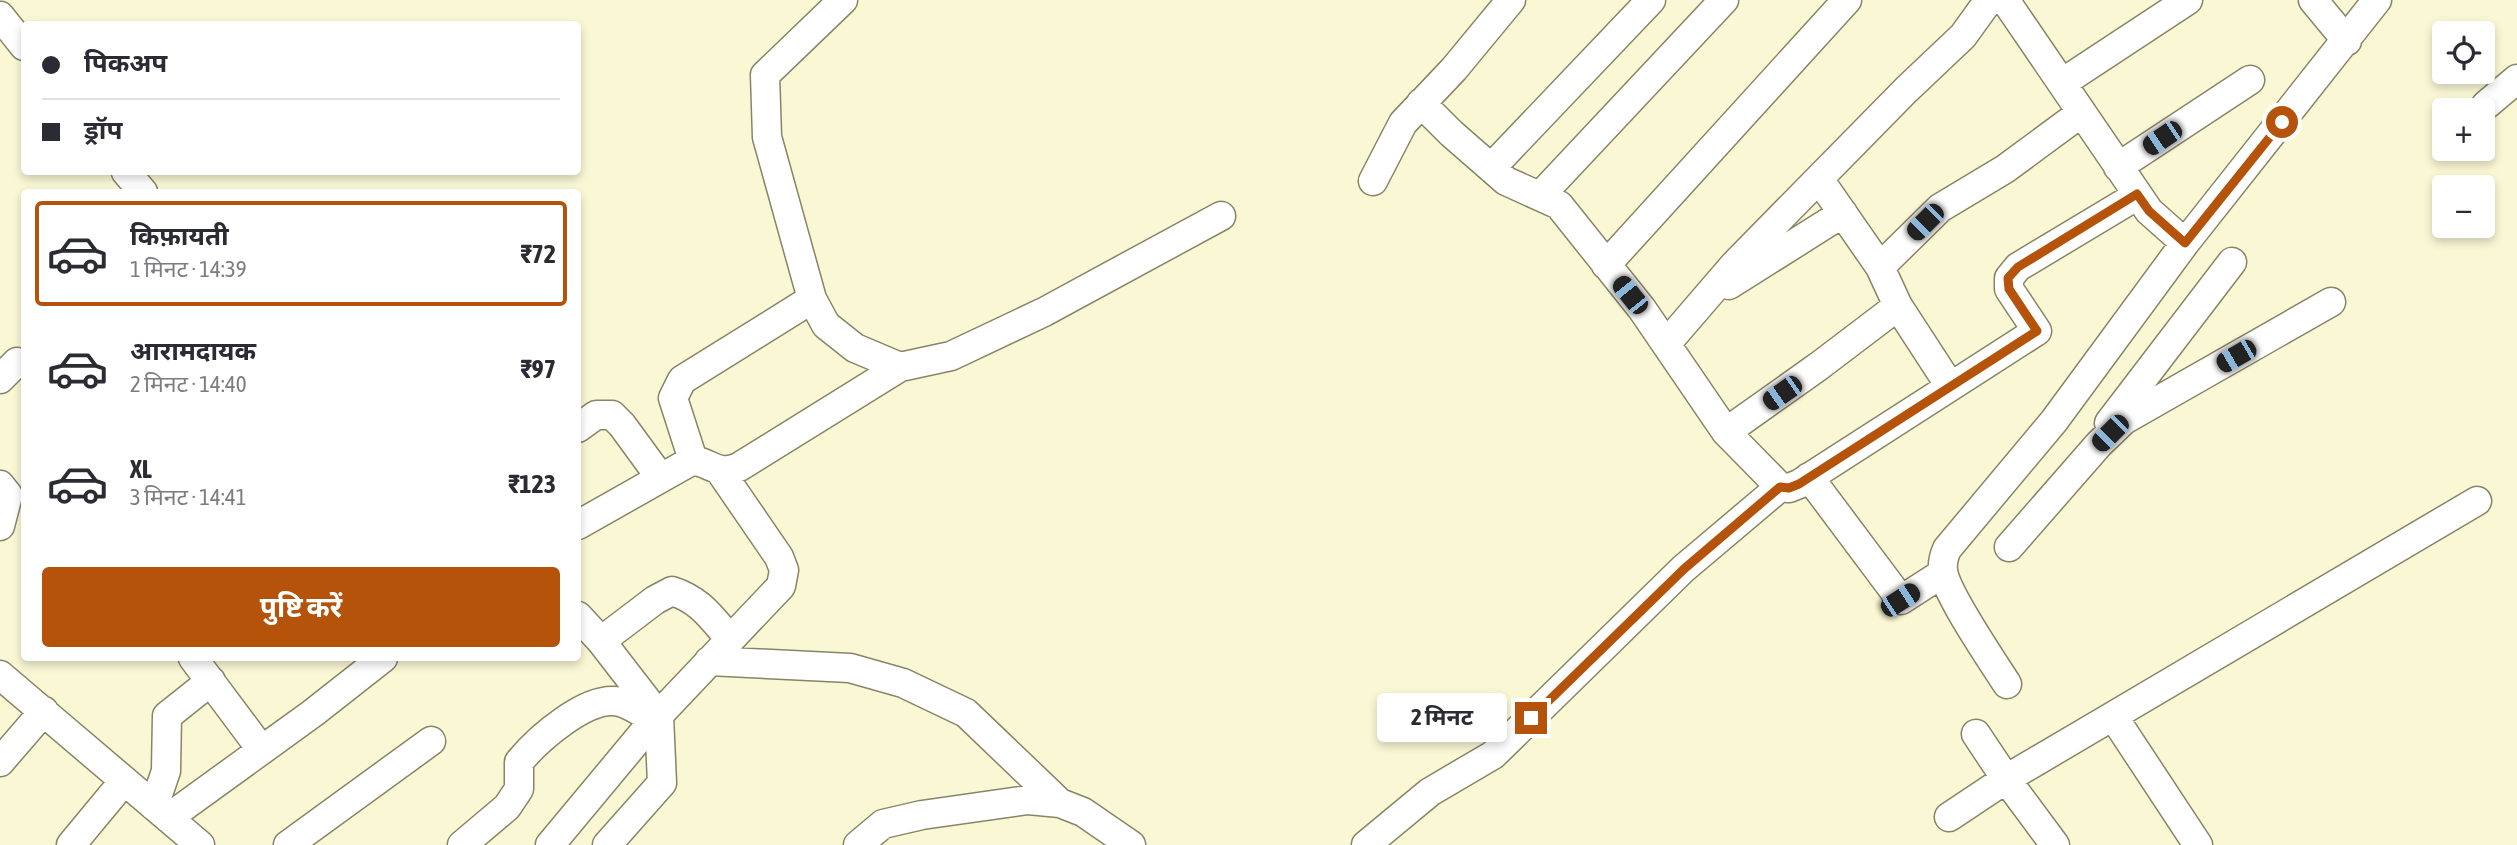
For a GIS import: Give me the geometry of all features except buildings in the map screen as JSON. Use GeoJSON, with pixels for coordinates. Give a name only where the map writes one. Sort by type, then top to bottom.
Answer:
{"type":"FeatureCollection","features":[{"type":"Feature","properties":{"kind":"street"},"geometry":{"type":"LineString","coordinates":[[842,0],[765,75],[767,137],[812,299],[826,325],[855,348],[900,367]]}},
{"type":"Feature","properties":{"kind":"street"},"geometry":{"type":"LineString","coordinates":[[1373,181],[1403,122],[1454,69],[1511,0]]}},
{"type":"Feature","properties":{"kind":"street"},"geometry":{"type":"LineString","coordinates":[[1491,168],[1651,0]]}},
{"type":"Feature","properties":{"kind":"street"},"geometry":{"type":"LineString","coordinates":[[1540,196],[1724,0]]}},
{"type":"Feature","properties":{"kind":"street"},"geometry":{"type":"LineString","coordinates":[[1606,265],[1847,0]]}},
{"type":"Feature","properties":{"kind":"street"},"geometry":{"type":"LineString","coordinates":[[1667,343],[1735,264],[1963,36],[1989,0]]}},
{"type":"Feature","properties":{"kind":"street"},"geometry":{"type":"LineString","coordinates":[[2005,0],[2149,211],[2185,243]]}},
{"type":"Feature","properties":{"kind":"street"},"geometry":{"type":"LineString","coordinates":[[2062,83],[2188,0]]}},
{"type":"Feature","properties":{"kind":"street"},"geometry":{"type":"LineString","coordinates":[[2313,0],[2347,41]]}},
{"type":"Feature","properties":{"kind":"street"},"geometry":{"type":"LineString","coordinates":[[2007,684],[1942,573],[1942,560],[1947,549],[2069,401],[2185,243],[2377,0]]}},
{"type":"Feature","properties":{"kind":"street"},"geometry":{"type":"LineString","coordinates":[[0,16],[21,43]]}},
{"type":"Feature","properties":{"kind":"street"},"geometry":{"type":"LineString","coordinates":[[2494,98],[2517,79]]}},
{"type":"Feature","properties":{"kind":"street"},"geometry":{"type":"LineString","coordinates":[[2118,167],[2250,80]]}},
{"type":"Feature","properties":{"kind":"street"},"geometry":{"type":"LineString","coordinates":[[1421,103],[1506,181],[1559,205],[1667,343],[1726,432],[1780,487],[1789,488],[1809,477],[2037,331],[2009,289],[2008,278],[2018,267],[2137,194]]}},
{"type":"Feature","properties":{"kind":"street"},"geometry":{"type":"LineString","coordinates":[[1880,267],[1940,208],[2005,169],[2081,113]]}},
{"type":"Feature","properties":{"kind":"street"},"geometry":{"type":"LineString","coordinates":[[129,175],[140,189]]}},
{"type":"Feature","properties":{"kind":"street"},"geometry":{"type":"LineString","coordinates":[[1819,179],[1880,267],[1898,306],[1950,386]]}},
{"type":"Feature","properties":{"kind":"street"},"geometry":{"type":"LineString","coordinates":[[1700,304],[1843,213]]}},
{"type":"Feature","properties":{"kind":"street"},"geometry":{"type":"LineString","coordinates":[[581,523],[693,460],[720,471],[739,467],[900,367],[951,356],[1044,312],[1221,216]]}},
{"type":"Feature","properties":{"kind":"street"},"geometry":{"type":"LineString","coordinates":[[2009,547],[2108,430],[2232,262]]}},
{"type":"Feature","properties":{"kind":"street"},"geometry":{"type":"LineString","coordinates":[[693,460],[673,398],[682,380],[812,299]]}},
{"type":"Feature","properties":{"kind":"street"},"geometry":{"type":"LineString","coordinates":[[2108,430],[2331,302]]}},
{"type":"Feature","properties":{"kind":"street"},"geometry":{"type":"LineString","coordinates":[[1726,432],[1898,306]]}},
{"type":"Feature","properties":{"kind":"street"},"geometry":{"type":"LineString","coordinates":[[2069,401],[2108,430]]}},
{"type":"Feature","properties":{"kind":"street"},"geometry":{"type":"LineString","coordinates":[[581,426],[596,415],[612,415],[660,477]]}},
{"type":"Feature","properties":{"kind":"street"},"geometry":{"type":"LineString","coordinates":[[550,845],[657,718],[781,586],[784,570],[779,557],[720,471]]}},
{"type":"Feature","properties":{"kind":"street"},"geometry":{"type":"LineString","coordinates":[[1809,477],[1900,600],[1942,573]]}},
{"type":"Feature","properties":{"kind":"street"},"geometry":{"type":"LineString","coordinates":[[0,526],[11,486]]}},
{"type":"Feature","properties":{"kind":"street"},"geometry":{"type":"LineString","coordinates":[[1366,845],[1430,792],[1493,755],[1684,569],[1780,487]]}},
{"type":"Feature","properties":{"kind":"street"},"geometry":{"type":"LineString","coordinates":[[1948,817],[2006,779],[2477,501]]}},
{"type":"Feature","properties":{"kind":"street"},"geometry":{"type":"LineString","coordinates":[[601,641],[672,591],[688,596],[699,604],[730,638]]}},
{"type":"Feature","properties":{"kind":"street"},"geometry":{"type":"LineString","coordinates":[[581,619],[601,641],[657,718],[662,783],[607,845]]}},
{"type":"Feature","properties":{"kind":"street"},"geometry":{"type":"LineString","coordinates":[[195,661],[261,749]]}},
{"type":"Feature","properties":{"kind":"street"},"geometry":{"type":"LineString","coordinates":[[161,812],[261,749],[313,713],[379,661]]}},
{"type":"Feature","properties":{"kind":"street"},"geometry":{"type":"LineString","coordinates":[[709,662],[849,668],[903,683],[966,713],[1060,803]]}},
{"type":"Feature","properties":{"kind":"street"},"geometry":{"type":"LineString","coordinates":[[0,675],[198,844]]}},
{"type":"Feature","properties":{"kind":"street"},"geometry":{"type":"LineString","coordinates":[[161,812],[166,771],[167,716],[211,681]]}},
{"type":"Feature","properties":{"kind":"street"},"geometry":{"type":"LineString","coordinates":[[462,845],[507,807],[519,789],[519,762],[533,745],[591,705],[618,701],[657,718]]}},
{"type":"Feature","properties":{"kind":"street"},"geometry":{"type":"LineString","coordinates":[[0,762],[44,711]]}},
{"type":"Feature","properties":{"kind":"street"},"geometry":{"type":"LineString","coordinates":[[2113,716],[2198,845]]}},
{"type":"Feature","properties":{"kind":"street"},"geometry":{"type":"LineString","coordinates":[[1976,734],[2055,845]]}},
{"type":"Feature","properties":{"kind":"street"},"geometry":{"type":"LineString","coordinates":[[288,845],[431,741]]}},
{"type":"Feature","properties":{"kind":"street"},"geometry":{"type":"LineString","coordinates":[[71,845],[124,781]]}},
{"type":"Feature","properties":{"kind":"street"},"geometry":{"type":"LineString","coordinates":[[858,845],[883,824],[922,815],[1028,800],[1060,803],[1083,812],[1131,845]]}},
{"type":"Feature","properties":{"kind":"route"},"geometry":{"type":"LineString","coordinates":[[1531,718],[1684,569],[1780,487],[1789,488],[1799,484],[2037,331],[2009,289],[2008,278],[2018,267],[2137,194],[2149,211],[2185,243],[2282,122]]}}]}
